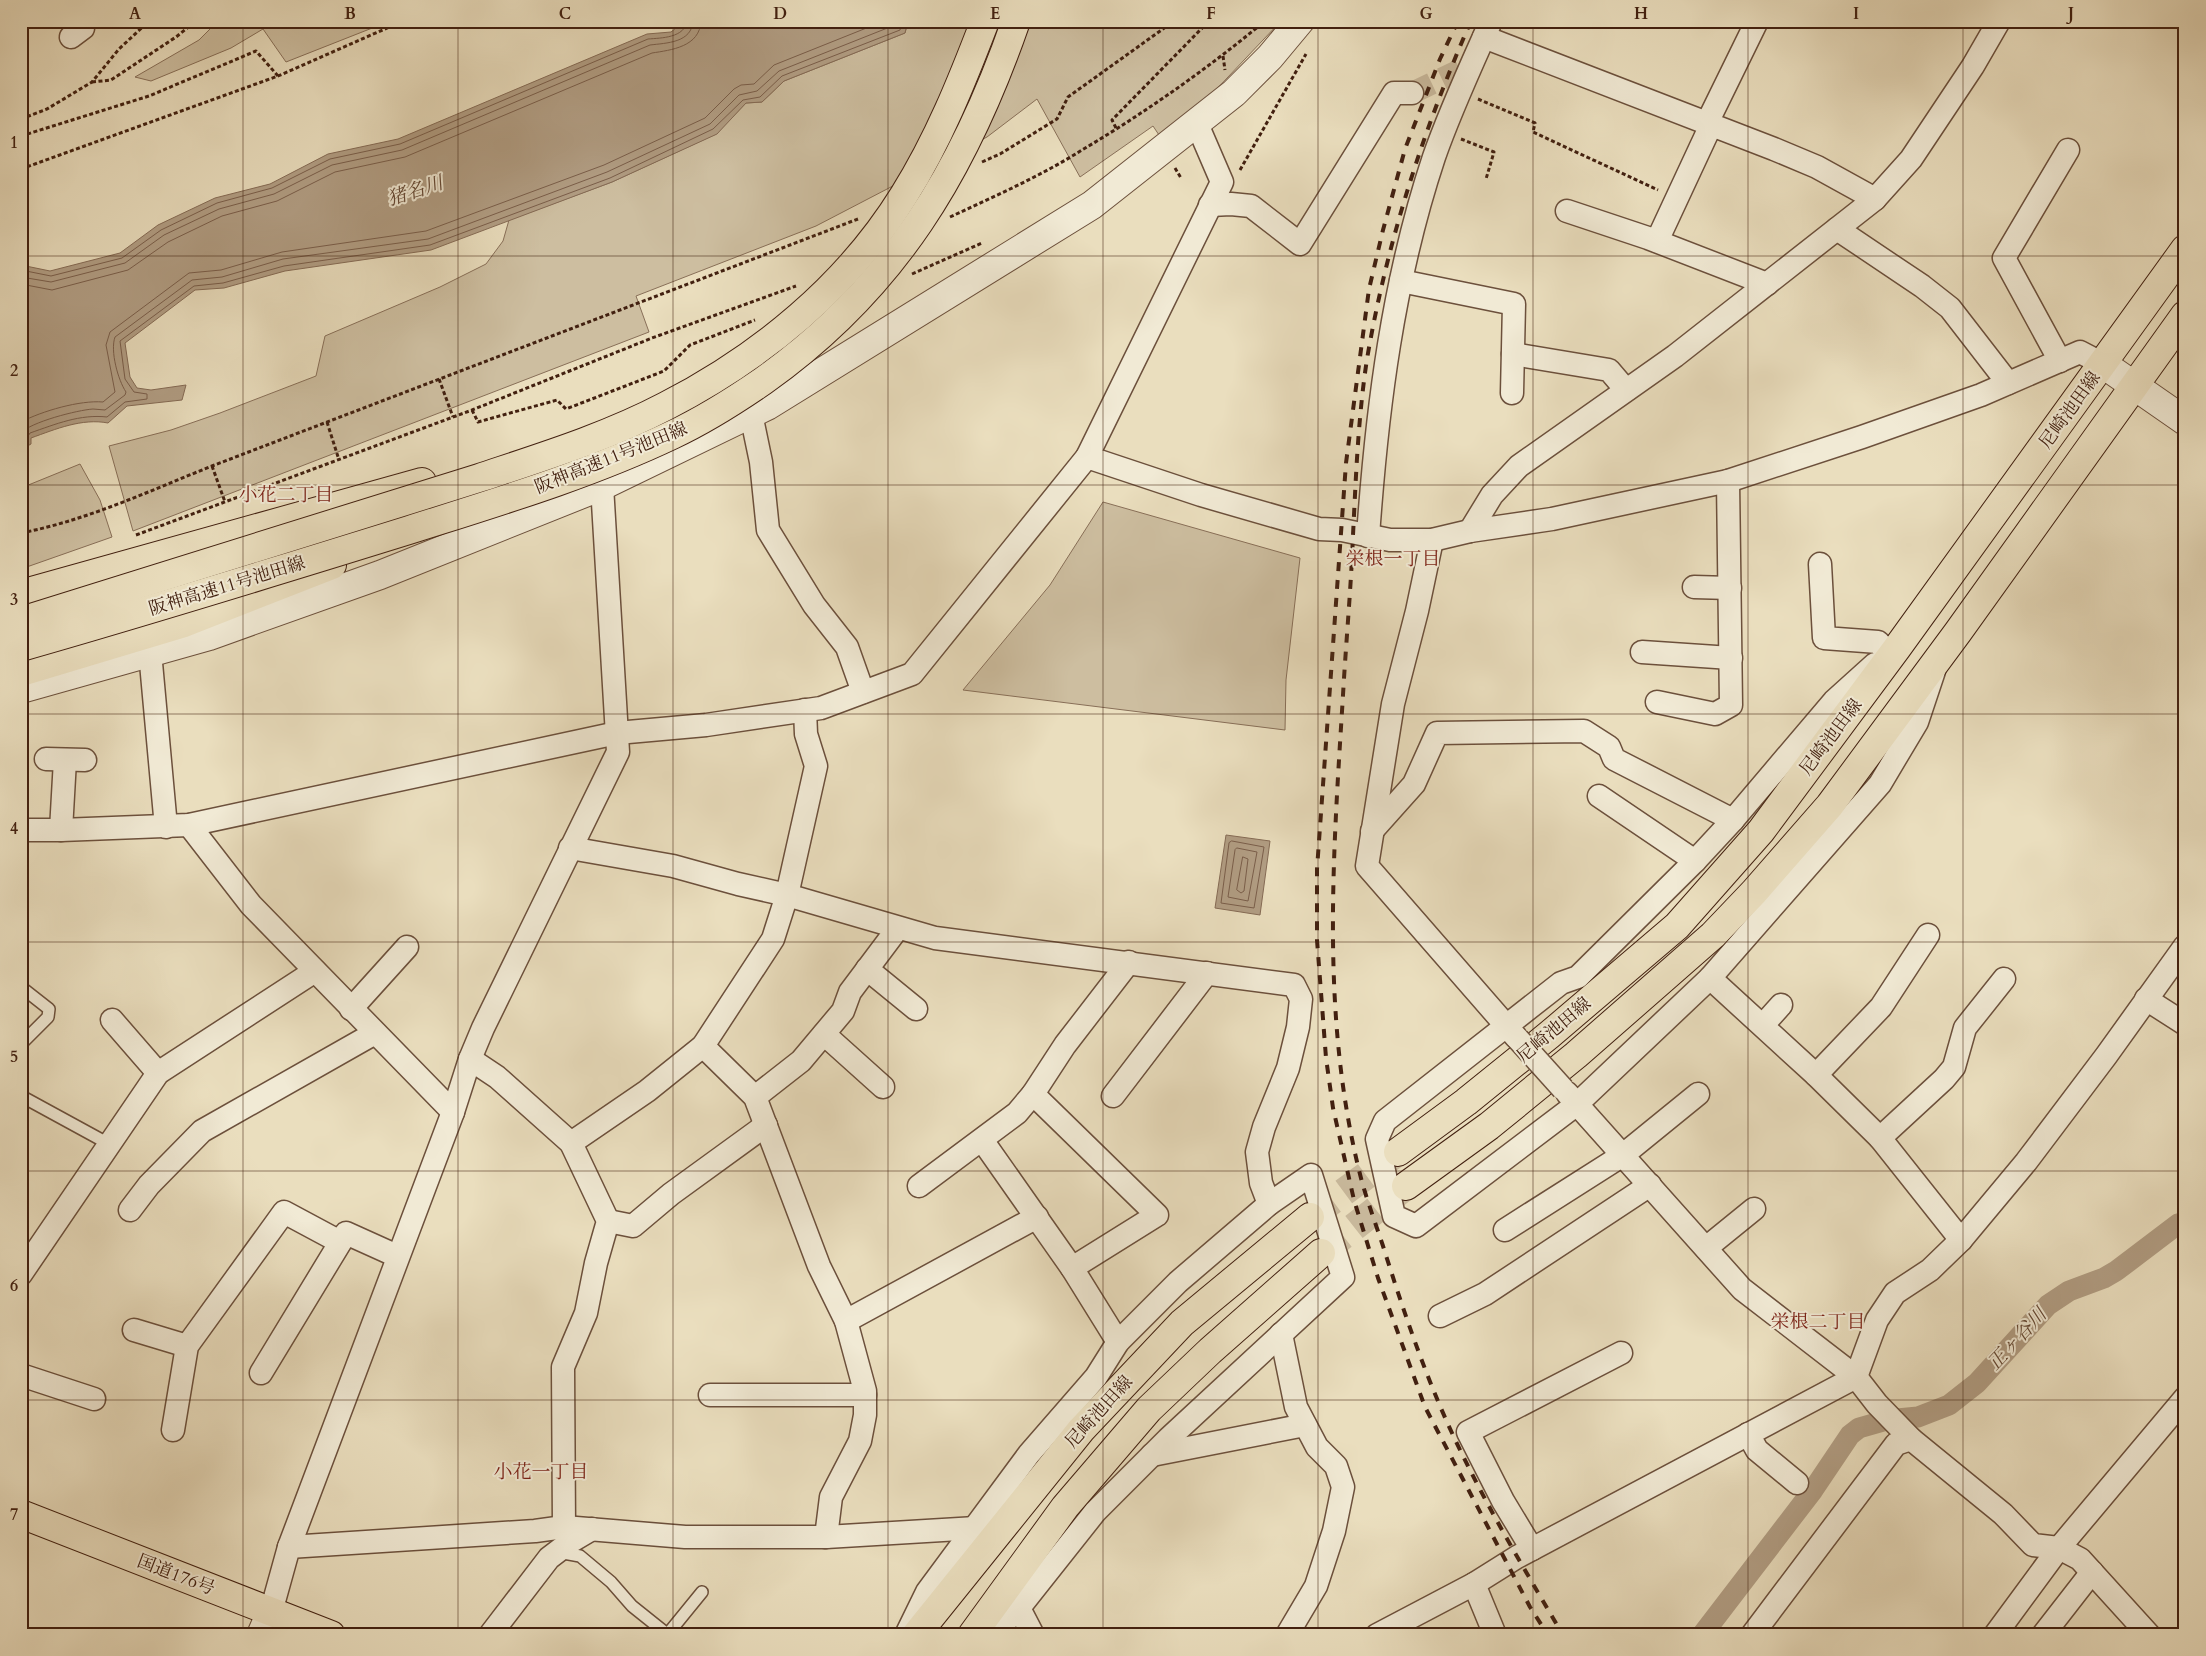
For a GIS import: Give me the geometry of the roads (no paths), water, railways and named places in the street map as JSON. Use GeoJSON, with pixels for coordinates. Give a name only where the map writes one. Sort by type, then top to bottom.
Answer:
{"type":"FeatureCollection","features":[{"type":"Feature","properties":{"kind":"main road","name":"阪神高速11号池田線"},"geometry":{"type":"LineString","coordinates":[[21,621],[480,478],[597,437],[664,407],[719,377],[772,340],[820,298],[866,248],[903,196],[937,136],[985,21]]}},
{"type":"Feature","properties":{"kind":"main road","name":"阪神高速11号池田線"},"geometry":{"type":"LineString","coordinates":[[21,647],[181,602],[487,505],[610,462],[674,434],[737,399],[794,359],[848,312],[890,265],[929,208],[964,148],[993,85],[1016,21]]}},
{"type":"Feature","properties":{"kind":"main road","name":"尼崎池田線"},"geometry":{"type":"LineString","coordinates":[[1398,1152],[1466,1102],[1550,1035],[1677,926],[1761,830],[2103,364],[2185,249]]}},
{"type":"Feature","properties":{"kind":"main road","name":"尼崎池田線"},"geometry":{"type":"LineString","coordinates":[[1406,1186],[1489,1126],[1576,1055],[1713,935],[1754,892],[1830,805],[2185,315]]}},
{"type":"Feature","properties":{"kind":"main road"},"geometry":{"type":"LineString","coordinates":[[21,594],[258,529],[494,461],[597,437]]}},
{"type":"Feature","properties":{"kind":"main road"},"geometry":{"type":"LineString","coordinates":[[21,672],[184,623],[487,505]]}},
{"type":"Feature","properties":{"kind":"main road","name":"尼崎池田線"},"geometry":{"type":"LineString","coordinates":[[916,1635],[1081,1430],[1182,1323],[1310,1217]]}},
{"type":"Feature","properties":{"kind":"main road","name":"尼崎池田線"},"geometry":{"type":"LineString","coordinates":[[972,1635],[1065,1507],[1149,1409],[1321,1253]]}},
{"type":"Feature","properties":{"kind":"main road","name":"国道176号"},"geometry":{"type":"LineString","coordinates":[[22,1517],[266,1623],[331,1635]]}},
{"type":"Feature","properties":{"kind":"street"},"geometry":{"type":"LineString","coordinates":[[21,689],[209,636],[380,575],[602,486],[776,401],[1092,205],[1234,93],[1270,57],[1300,21]]}},
{"type":"Feature","properties":{"kind":"street"},"geometry":{"type":"LineString","coordinates":[[1657,241],[1757,21]]}},
{"type":"Feature","properties":{"kind":"street"},"geometry":{"type":"LineString","coordinates":[[1470,531],[1492,495],[1519,466],[1675,356],[1875,199],[1911,159],[1973,66],[1999,21]]}},
{"type":"Feature","properties":{"kind":"street"},"geometry":{"type":"LineString","coordinates":[[1368,536],[1375,445],[1386,356],[1406,253],[1434,157],[1463,76],[1487,29],[1709,124],[1817,167],[1875,199]]}},
{"type":"Feature","properties":{"kind":"street"},"geometry":{"type":"LineString","coordinates":[[1210,205],[1231,204],[1251,206],[1300,244],[1394,93],[1412,93]]}},
{"type":"Feature","properties":{"kind":"street"},"geometry":{"type":"LineString","coordinates":[[21,830],[189,825],[617,733],[706,724],[821,708],[912,674],[1087,457],[1222,182],[1197,124]]}},
{"type":"Feature","properties":{"kind":"street"},"geometry":{"type":"LineString","coordinates":[[2060,360],[2004,258],[2068,150]]}},
{"type":"Feature","properties":{"kind":"street"},"geometry":{"type":"LineString","coordinates":[[1567,211],[1657,241],[1767,284]]}},
{"type":"Feature","properties":{"kind":"street"},"geometry":{"type":"LineString","coordinates":[[1837,229],[1922,286],[1950,308],[2008,383]]}},
{"type":"Feature","properties":{"kind":"street"},"geometry":{"type":"LineString","coordinates":[[1401,281],[1514,304],[1512,393]]}},
{"type":"Feature","properties":{"kind":"street"},"geometry":{"type":"LineString","coordinates":[[1087,457],[1201,495],[1319,529],[1342,530],[1390,540],[1432,540],[1470,531],[1552,519],[1728,481],[1862,438],[2008,383],[2080,352],[2103,364],[2185,421]]}},
{"type":"Feature","properties":{"kind":"street"},"geometry":{"type":"LineString","coordinates":[[1513,354],[1609,370],[1626,390]]}},
{"type":"Feature","properties":{"kind":"street"},"geometry":{"type":"LineString","coordinates":[[751,414],[761,462],[768,530],[814,605],[847,647],[863,692]]}},
{"type":"Feature","properties":{"kind":"street"},"geometry":{"type":"LineString","coordinates":[[1657,702],[1715,714],[1731,705],[1728,481]]}},
{"type":"Feature","properties":{"kind":"street"},"geometry":{"type":"LineString","coordinates":[[266,1623],[289,1546],[453,1112],[470,1059],[483,1028],[618,752],[602,486]]}},
{"type":"Feature","properties":{"kind":"street"},"geometry":{"type":"LineString","coordinates":[[1432,540],[1417,611],[1393,704],[1366,866],[1742,1289],[1856,1377],[1901,1428],[2003,1514],[2033,1545],[2059,1548],[2080,1559],[2149,1635]]}},
{"type":"Feature","properties":{"kind":"street"},"geometry":{"type":"LineString","coordinates":[[1820,564],[1824,638],[1897,645]]}},
{"type":"Feature","properties":{"kind":"street"},"geometry":{"type":"LineString","coordinates":[[1694,587],[1730,588]]}},
{"type":"Feature","properties":{"kind":"street"},"geometry":{"type":"LineString","coordinates":[[1897,645],[1834,701],[1733,820],[1695,861],[1578,977],[1561,983],[1512,1032],[1385,1121],[1377,1138],[1394,1216],[1416,1226],[1710,978],[1880,784],[1917,722],[1938,658]]}},
{"type":"Feature","properties":{"kind":"street"},"geometry":{"type":"LineString","coordinates":[[150,652],[166,827]]}},
{"type":"Feature","properties":{"kind":"street"},"geometry":{"type":"LineString","coordinates":[[1642,652],[1731,658]]}},
{"type":"Feature","properties":{"kind":"street"},"geometry":{"type":"LineString","coordinates":[[571,1143],[647,1092],[703,1046],[773,939],[787,895],[816,766],[806,734],[805,710]]}},
{"type":"Feature","properties":{"kind":"street"},"geometry":{"type":"LineString","coordinates":[[1372,831],[1414,784],[1438,733],[1584,731],[1609,747],[1614,759],[1733,820]]}},
{"type":"Feature","properties":{"kind":"street"},"geometry":{"type":"LineString","coordinates":[[61,830],[65,760]]}},
{"type":"Feature","properties":{"kind":"street"},"geometry":{"type":"LineString","coordinates":[[1598,796],[1695,861]]}},
{"type":"Feature","properties":{"kind":"street"},"geometry":{"type":"LineString","coordinates":[[189,825],[251,905],[453,1112]]}},
{"type":"Feature","properties":{"kind":"street"},"geometry":{"type":"LineString","coordinates":[[570,848],[673,866],[787,895],[935,938],[1294,985],[1301,1000],[1298,1027],[1288,1068],[1264,1127],[1257,1152],[1261,1183],[1269,1204]]}},
{"type":"Feature","properties":{"kind":"street"},"geometry":{"type":"LineString","coordinates":[[755,1097],[801,1061],[824,1034],[843,1011],[850,992],[898,928]]}},
{"type":"Feature","properties":{"kind":"street"},"geometry":{"type":"LineString","coordinates":[[1816,1074],[1881,1007],[1928,935]]}},
{"type":"Feature","properties":{"kind":"street"},"geometry":{"type":"LineString","coordinates":[[1377,1635],[1474,1584],[1532,1549],[1856,1377],[1877,1320],[1895,1293],[1930,1270],[1961,1240],[2026,1162],[2106,1056],[2185,946]]}},
{"type":"Feature","properties":{"kind":"street"},"geometry":{"type":"LineString","coordinates":[[352,1009],[407,947]]}},
{"type":"Feature","properties":{"kind":"street"},"geometry":{"type":"LineString","coordinates":[[920,1186],[1017,1114],[1033,1094],[1065,1045],[1129,962]]}},
{"type":"Feature","properties":{"kind":"street"},"geometry":{"type":"LineString","coordinates":[[867,970],[916,1009]]}},
{"type":"Feature","properties":{"kind":"street"},"geometry":{"type":"LineString","coordinates":[[21,1274],[158,1073],[315,971]]}},
{"type":"Feature","properties":{"kind":"street"},"geometry":{"type":"LineString","coordinates":[[1112,1096],[1207,973]]}},
{"type":"Feature","properties":{"kind":"street"},"geometry":{"type":"LineString","coordinates":[[1710,978],[1816,1074],[1880,1138],[1961,1240]]}},
{"type":"Feature","properties":{"kind":"street"},"geometry":{"type":"LineString","coordinates":[[1880,1138],[1944,1079],[1954,1067],[1965,1028],[2004,979]]}},
{"type":"Feature","properties":{"kind":"street"},"geometry":{"type":"LineString","coordinates":[[2146,999],[2185,1024]]}},
{"type":"Feature","properties":{"kind":"street"},"geometry":{"type":"LineString","coordinates":[[1763,1025],[1781,1005]]}},
{"type":"Feature","properties":{"kind":"street"},"geometry":{"type":"LineString","coordinates":[[112,1020],[158,1073]]}},
{"type":"Feature","properties":{"kind":"street"},"geometry":{"type":"LineString","coordinates":[[130,1210],[149,1185],[202,1131],[375,1033]]}},
{"type":"Feature","properties":{"kind":"street"},"geometry":{"type":"LineString","coordinates":[[824,1034],[882,1087]]}},
{"type":"Feature","properties":{"kind":"street"},"geometry":{"type":"LineString","coordinates":[[703,1046],[755,1097],[819,1266],[846,1320],[865,1395],[866,1415],[860,1441],[831,1497],[826,1537]]}},
{"type":"Feature","properties":{"kind":"street"},"geometry":{"type":"LineString","coordinates":[[470,1059],[497,1077],[571,1143],[608,1221],[596,1263],[586,1312],[563,1367],[564,1527]]}},
{"type":"Feature","properties":{"kind":"street"},"geometry":{"type":"LineString","coordinates":[[1033,1094],[1157,1215],[1072,1268]]}},
{"type":"Feature","properties":{"kind":"street"},"geometry":{"type":"LineString","coordinates":[[1505,1230],[1623,1156],[1698,1094]]}},
{"type":"Feature","properties":{"kind":"street"},"geometry":{"type":"LineString","coordinates":[[608,1221],[633,1226],[671,1194],[766,1125]]}},
{"type":"Feature","properties":{"kind":"street"},"geometry":{"type":"LineString","coordinates":[[982,1140],[1072,1268],[1118,1342]]}},
{"type":"Feature","properties":{"kind":"street"},"geometry":{"type":"LineString","coordinates":[[906,1635],[926,1592],[976,1528],[1029,1454],[1096,1377],[1118,1342],[1178,1282],[1269,1204],[1310,1175],[1343,1277],[1152,1455],[1095,1512],[1018,1608],[991,1635]]}},
{"type":"Feature","properties":{"kind":"street"},"geometry":{"type":"LineString","coordinates":[[1440,1316],[1486,1294],[1650,1185]]}},
{"type":"Feature","properties":{"kind":"street"},"geometry":{"type":"LineString","coordinates":[[1706,1248],[1754,1209]]}},
{"type":"Feature","properties":{"kind":"street"},"geometry":{"type":"LineString","coordinates":[[173,1430],[187,1346],[284,1212],[340,1242]]}},
{"type":"Feature","properties":{"kind":"street"},"geometry":{"type":"LineString","coordinates":[[846,1320],[1037,1217]]}},
{"type":"Feature","properties":{"kind":"street"},"geometry":{"type":"LineString","coordinates":[[261,1373],[346,1233],[397,1256]]}},
{"type":"Feature","properties":{"kind":"street"},"geometry":{"type":"LineString","coordinates":[[134,1330],[187,1346]]}},
{"type":"Feature","properties":{"kind":"street"},"geometry":{"type":"LineString","coordinates":[[1282,1334],[1296,1406],[1316,1447],[1336,1466],[1343,1487],[1334,1531],[1316,1586],[1287,1635]]}},
{"type":"Feature","properties":{"kind":"street"},"geometry":{"type":"LineString","coordinates":[[1532,1549],[1503,1501],[1468,1432],[1621,1353]]}},
{"type":"Feature","properties":{"kind":"street"},"geometry":{"type":"LineString","coordinates":[[21,1375],[94,1399]]}},
{"type":"Feature","properties":{"kind":"street"},"geometry":{"type":"LineString","coordinates":[[710,1395],[865,1395]]}},
{"type":"Feature","properties":{"kind":"street"},"geometry":{"type":"LineString","coordinates":[[1995,1635],[2059,1548],[2185,1398]]}},
{"type":"Feature","properties":{"kind":"street"},"geometry":{"type":"LineString","coordinates":[[1152,1455],[1305,1425]]}},
{"type":"Feature","properties":{"kind":"street"},"geometry":{"type":"LineString","coordinates":[[1752,1635],[1896,1444],[1901,1428]]}},
{"type":"Feature","properties":{"kind":"street"},"geometry":{"type":"LineString","coordinates":[[1748,1434],[1757,1450],[1797,1483]]}},
{"type":"Feature","properties":{"kind":"street"},"geometry":{"type":"LineString","coordinates":[[289,1546],[535,1531],[564,1527],[685,1537],[826,1537],[976,1528]]}},
{"type":"Feature","properties":{"kind":"street"},"geometry":{"type":"LineString","coordinates":[[490,1635],[549,1558],[592,1529]]}},
{"type":"Feature","properties":{"kind":"street"},"geometry":{"type":"LineString","coordinates":[[2044,1635],[2092,1572]]}},
{"type":"Feature","properties":{"kind":"street"},"geometry":{"type":"LineString","coordinates":[[1474,1584],[1496,1635]]}},
{"type":"Feature","properties":{"kind":"street"},"geometry":{"type":"LineString","coordinates":[[1018,1608],[1033,1635]]}},
{"type":"Feature","properties":{"kind":"lane"},"geometry":{"type":"LineString","coordinates":[[21,987],[49,1009],[48,1017],[21,1044]]}},
{"type":"Feature","properties":{"kind":"lane"},"geometry":{"type":"LineString","coordinates":[[21,1096],[109,1144]]}},
{"type":"Feature","properties":{"kind":"lane"},"geometry":{"type":"LineString","coordinates":[[557,1552],[580,1556],[611,1582],[632,1606],[667,1635],[702,1592]]}},
{"type":"Feature","properties":{"kind":"water","name":"猪名川"},"geometry":{"type":"Polygon","coordinates":[[[685,21],[908,21],[905,33],[784,81],[762,102],[746,103],[717,134],[612,182],[431,250],[285,271],[224,288],[195,290],[125,343],[130,377],[137,388],[151,390],[186,385],[182,400],[127,406],[108,423],[89,422],[69,425],[31,438],[31,444],[24,448],[21,447],[21,265],[50,271],[120,253],[158,225],[215,198],[270,184],[328,154],[398,139],[647,34],[671,32],[685,21]]]}},
{"type":"Feature","properties":{"kind":"water"},"geometry":{"type":"Polygon","coordinates":[[[1226,835],[1270,841],[1260,915],[1215,908],[1226,835]]]}},
{"type":"Feature","properties":{"kind":"waterway","name":"正ヶ谷川"},"geometry":{"type":"LineString","coordinates":[[1702,1635],[1813,1490],[1850,1435],[1859,1428],[1887,1420],[1918,1417],[1949,1405],[1977,1383],[2048,1305],[2069,1291],[2104,1278],[2116,1271],[2178,1224],[2185,1223]]}},
{"type":"Feature","properties":{"kind":"tunnel"},"geometry":{"type":"LineString","coordinates":[[1412,93],[1460,70]]}},
{"type":"Feature","properties":{"kind":"tunnel"},"geometry":{"type":"LineString","coordinates":[[1310,1217],[1398,1152]]}},
{"type":"Feature","properties":{"kind":"tunnel"},"geometry":{"type":"LineString","coordinates":[[1321,1253],[1406,1186]]}},
{"type":"Feature","properties":{"kind":"railway"},"geometry":{"type":"LineString","coordinates":[[1458,21],[1440,59],[1405,149],[1369,289],[1346,463],[1317,869],[1317,940],[1326,1058],[1333,1108],[1354,1200],[1378,1278],[1425,1407],[1530,1607],[1548,1635]]}},
{"type":"Feature","properties":{"kind":"railway"},"geometry":{"type":"LineString","coordinates":[[1471,21],[1437,103],[1408,187],[1385,272],[1367,359],[1358,447],[1336,817],[1333,940],[1335,1001],[1340,1061],[1349,1122],[1362,1182],[1429,1380],[1475,1481],[1563,1635]]}},
{"type":"Feature","properties":{"kind":"district","name":"小花二丁目"},"geometry":{"type":"Point","coordinates":[286,495]}},
{"type":"Feature","properties":{"kind":"district","name":"栄根一丁目"},"geometry":{"type":"Point","coordinates":[1393,559]}},
{"type":"Feature","properties":{"kind":"district","name":"栄根二丁目"},"geometry":{"type":"Point","coordinates":[1818,1322]}},
{"type":"Feature","properties":{"kind":"district","name":"小花一丁目"},"geometry":{"type":"Point","coordinates":[541,1472]}}]}
